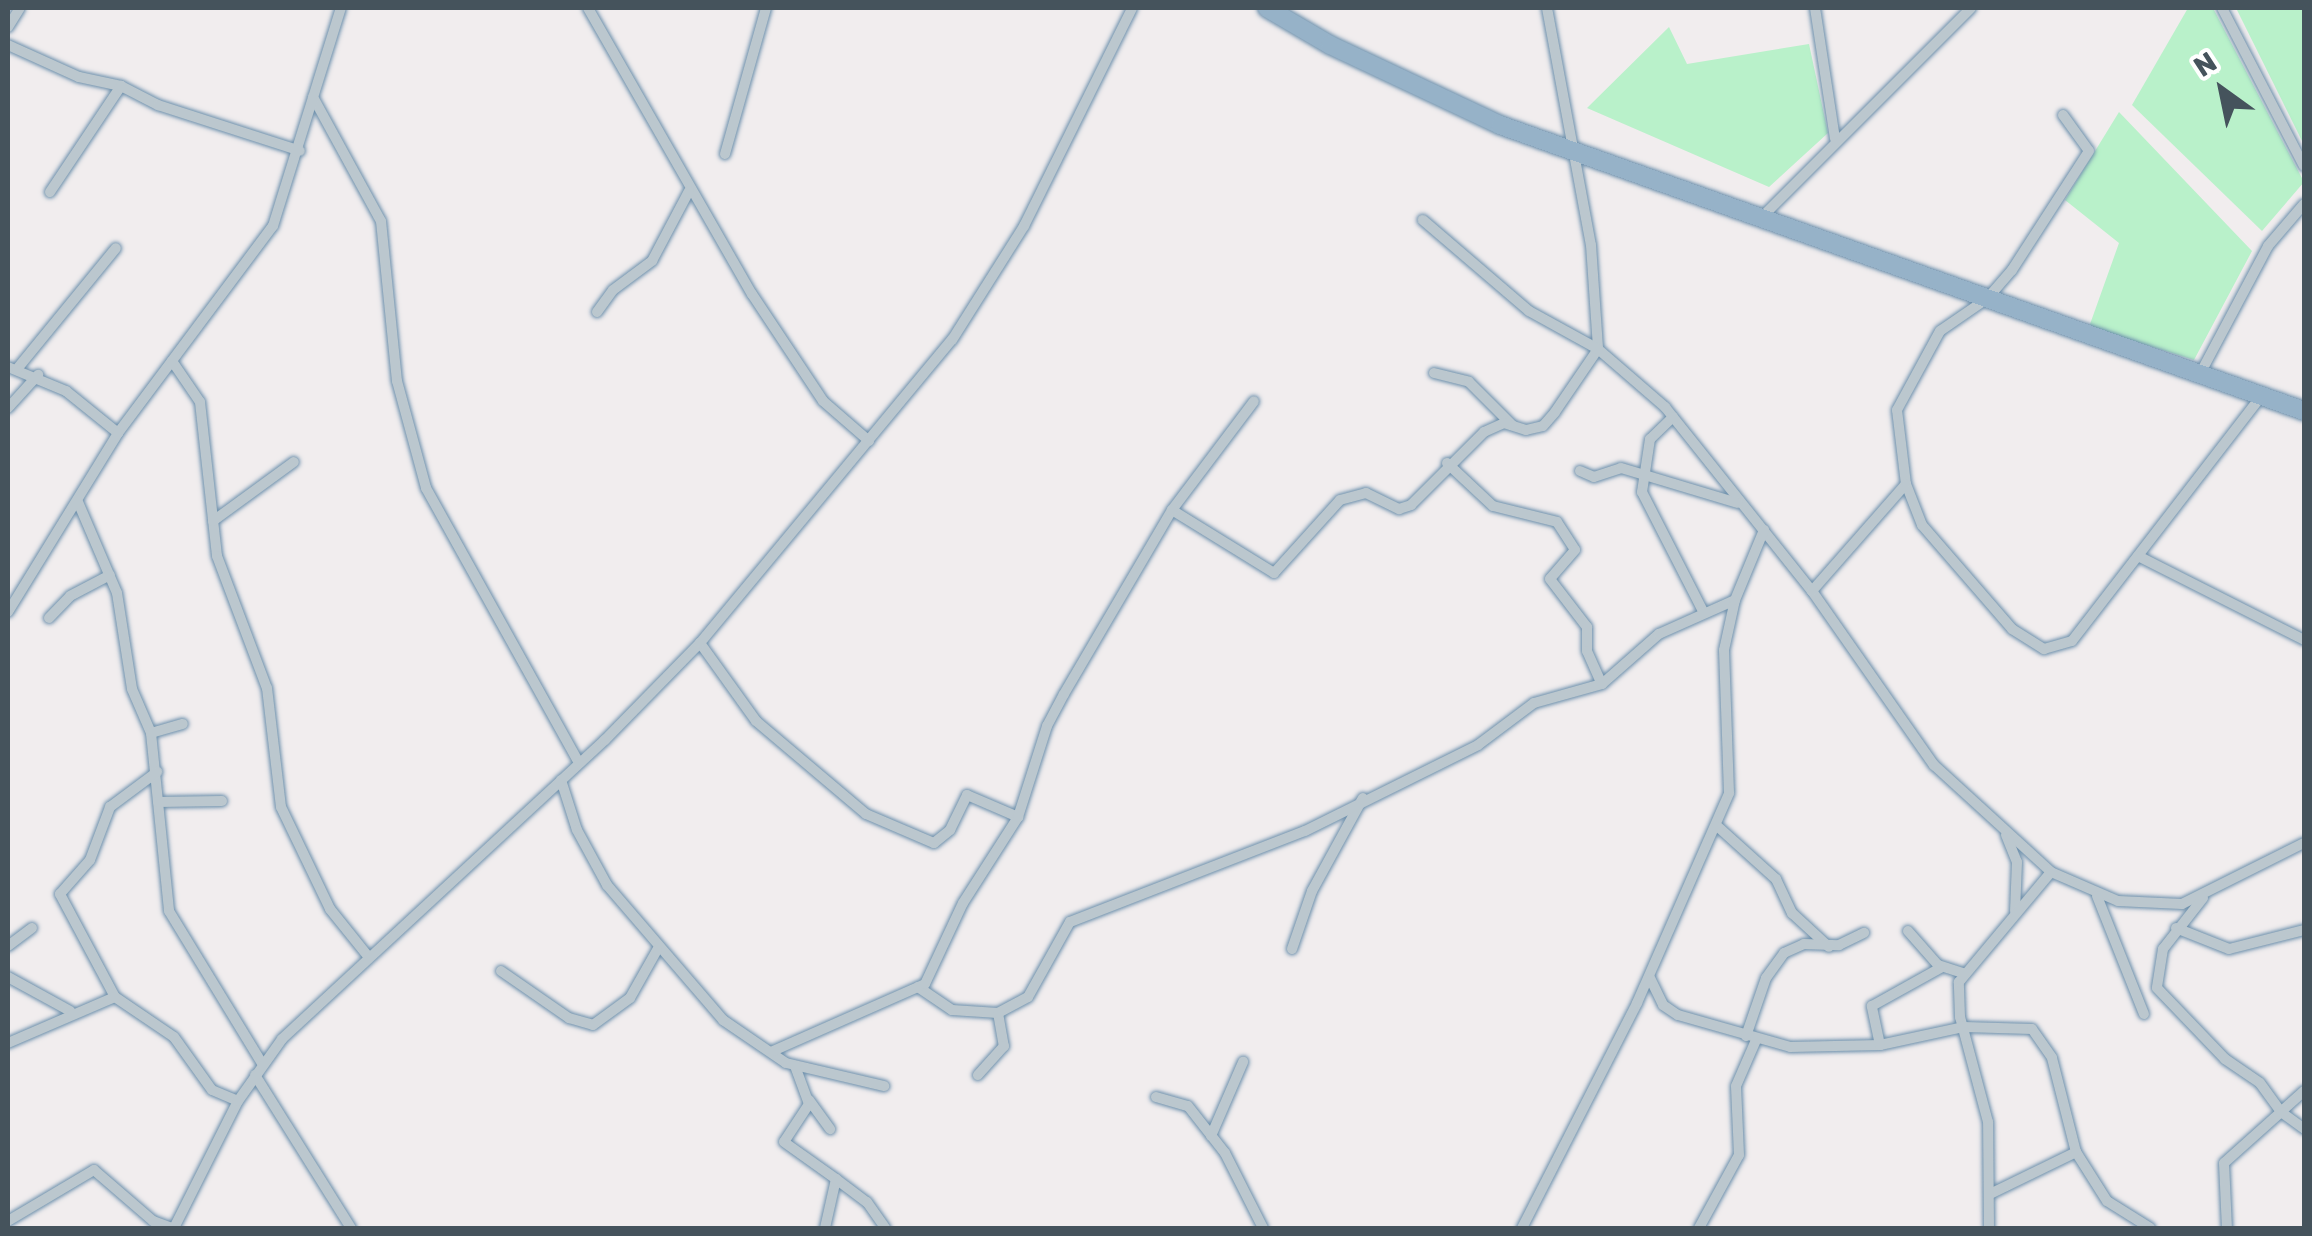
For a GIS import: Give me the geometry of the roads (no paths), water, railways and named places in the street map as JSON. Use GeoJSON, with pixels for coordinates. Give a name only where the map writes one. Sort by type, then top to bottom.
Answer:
{"type":"FeatureCollection","features":[{"type":"Feature","properties":{"kind":"highway"},"geometry":{"type":"LineString","coordinates":[[1267,8],[1430,94],[1574,153],[2304,411]]}},
{"type":"Feature","properties":{"kind":"street"},"geometry":{"type":"LineString","coordinates":[[8,27],[20,8]]}},
{"type":"Feature","properties":{"kind":"street"},"geometry":{"type":"LineString","coordinates":[[8,612],[118,434],[273,226],[300,151],[340,8]]}},
{"type":"Feature","properties":{"kind":"street"},"geometry":{"type":"LineString","coordinates":[[588,8],[688,191],[823,401],[869,442]]}},
{"type":"Feature","properties":{"kind":"street"},"geometry":{"type":"LineString","coordinates":[[725,154],[766,8]]}},
{"type":"Feature","properties":{"kind":"street"},"geometry":{"type":"LineString","coordinates":[[8,1221],[94,1170],[153,1221],[173,1228],[238,1101],[263,1065],[368,956],[579,764],[700,643],[952,340],[1016,240],[1132,8]]}},
{"type":"Feature","properties":{"kind":"street"},"geometry":{"type":"LineString","coordinates":[[1172,510],[1274,573],[1340,500],[1366,493],[1399,509],[1411,505],[1448,463],[1496,425],[1543,426],[1598,349],[1599,302],[1547,8]]}},
{"type":"Feature","properties":{"kind":"street"},"geometry":{"type":"LineString","coordinates":[[1815,8],[1835,138]]}},
{"type":"Feature","properties":{"kind":"street"},"geometry":{"type":"LineString","coordinates":[[1761,218],[1835,138],[1971,8]]}},
{"type":"Feature","properties":{"kind":"street"},"geometry":{"type":"LineString","coordinates":[[2222,8],[2304,166]]}},
{"type":"Feature","properties":{"kind":"street"},"geometry":{"type":"LineString","coordinates":[[8,46],[79,77],[121,86],[158,105],[300,151]]}},
{"type":"Feature","properties":{"kind":"street"},"geometry":{"type":"LineString","coordinates":[[50,192],[121,86]]}},
{"type":"Feature","properties":{"kind":"street"},"geometry":{"type":"LineString","coordinates":[[313,98],[381,221],[397,382],[426,488],[579,764]]}},
{"type":"Feature","properties":{"kind":"street"},"geometry":{"type":"LineString","coordinates":[[2062,115],[2089,152],[1988,298],[1940,331],[1898,410],[1906,484],[1922,525],[1962,577],[2012,629],[2044,649],[2072,641],[2262,395]]}},
{"type":"Feature","properties":{"kind":"street"},"geometry":{"type":"LineString","coordinates":[[597,312],[612,290],[652,260],[688,191]]}},
{"type":"Feature","properties":{"kind":"street"},"geometry":{"type":"LineString","coordinates":[[2200,374],[2268,246],[2304,204]]}},
{"type":"Feature","properties":{"kind":"street"},"geometry":{"type":"LineString","coordinates":[[1423,220],[1529,310],[1614,357],[1672,417],[1812,591],[1922,750],[2051,872],[2096,895],[2161,906],[2204,897],[2304,843]]}},
{"type":"Feature","properties":{"kind":"street"},"geometry":{"type":"LineString","coordinates":[[116,248],[12,368],[38,376],[118,434]]}},
{"type":"Feature","properties":{"kind":"street"},"geometry":{"type":"LineString","coordinates":[[172,362],[200,402],[218,556],[266,688],[281,807],[330,909],[368,956]]}},
{"type":"Feature","properties":{"kind":"street"},"geometry":{"type":"LineString","coordinates":[[1434,373],[1469,382],[1512,425]]}},
{"type":"Feature","properties":{"kind":"street"},"geometry":{"type":"LineString","coordinates":[[8,408],[38,376]]}},
{"type":"Feature","properties":{"kind":"street"},"geometry":{"type":"LineString","coordinates":[[773,1050],[918,987],[1018,816],[1046,726],[1172,510],[1254,402]]}},
{"type":"Feature","properties":{"kind":"street"},"geometry":{"type":"LineString","coordinates":[[1672,417],[1650,439],[1642,492],[1703,611]]}},
{"type":"Feature","properties":{"kind":"street"},"geometry":{"type":"LineString","coordinates":[[212,521],[294,462]]}},
{"type":"Feature","properties":{"kind":"street"},"geometry":{"type":"LineString","coordinates":[[1448,463],[1493,506],[1557,522],[1575,550],[1550,579],[1587,628],[1587,652],[1602,684]]}},
{"type":"Feature","properties":{"kind":"street"},"geometry":{"type":"LineString","coordinates":[[1580,471],[1594,477],[1622,468],[1739,504]]}},
{"type":"Feature","properties":{"kind":"street"},"geometry":{"type":"LineString","coordinates":[[1812,591],[1906,484]]}},
{"type":"Feature","properties":{"kind":"street"},"geometry":{"type":"LineString","coordinates":[[78,502],[110,575],[132,689],[152,733],[170,911],[263,1065]]}},
{"type":"Feature","properties":{"kind":"street"},"geometry":{"type":"LineString","coordinates":[[1522,1228],[1650,976],[1729,793],[1724,650],[1735,600],[1764,530]]}},
{"type":"Feature","properties":{"kind":"street"},"geometry":{"type":"LineString","coordinates":[[2138,556],[2304,640]]}},
{"type":"Feature","properties":{"kind":"street"},"geometry":{"type":"LineString","coordinates":[[49,618],[70,596],[110,575]]}},
{"type":"Feature","properties":{"kind":"street"},"geometry":{"type":"LineString","coordinates":[[918,987],[952,1010],[998,1012],[1028,997],[1070,922],[1305,831],[1363,797],[1478,745],[1534,703],[1602,684],[1659,634],[1703,611],[1735,600]]}},
{"type":"Feature","properties":{"kind":"street"},"geometry":{"type":"LineString","coordinates":[[700,643],[756,721],[866,814],[934,843],[950,830],[967,795],[1018,816]]}},
{"type":"Feature","properties":{"kind":"street"},"geometry":{"type":"LineString","coordinates":[[152,733],[184,724]]}},
{"type":"Feature","properties":{"kind":"street"},"geometry":{"type":"LineString","coordinates":[[157,772],[110,807],[90,860],[60,894],[115,997],[174,1037],[212,1090],[238,1101]]}},
{"type":"Feature","properties":{"kind":"street"},"geometry":{"type":"LineString","coordinates":[[561,780],[588,854],[657,950],[723,1020],[796,1066],[884,1086]]}},
{"type":"Feature","properties":{"kind":"street"},"geometry":{"type":"LineString","coordinates":[[1292,949],[1312,891],[1363,797]]}},
{"type":"Feature","properties":{"kind":"street"},"geometry":{"type":"LineString","coordinates":[[158,802],[222,800]]}},
{"type":"Feature","properties":{"kind":"street"},"geometry":{"type":"LineString","coordinates":[[1716,825],[1776,879],[1792,914],[1830,947]]}},
{"type":"Feature","properties":{"kind":"street"},"geometry":{"type":"LineString","coordinates":[[2001,825],[2017,862],[2015,912]]}},
{"type":"Feature","properties":{"kind":"street"},"geometry":{"type":"LineString","coordinates":[[1988,1228],[1984,1088],[1964,1027],[1958,992],[1963,973],[2051,872]]}},
{"type":"Feature","properties":{"kind":"street"},"geometry":{"type":"LineString","coordinates":[[2096,895],[2144,1014]]}},
{"type":"Feature","properties":{"kind":"street"},"geometry":{"type":"LineString","coordinates":[[2204,897],[2176,928],[2157,970],[2157,988],[2225,1059],[2260,1083],[2281,1112],[2304,1129]]}},
{"type":"Feature","properties":{"kind":"street"},"geometry":{"type":"LineString","coordinates":[[8,946],[32,928]]}},
{"type":"Feature","properties":{"kind":"street"},"geometry":{"type":"LineString","coordinates":[[2176,928],[2229,950],[2304,930]]}},
{"type":"Feature","properties":{"kind":"street"},"geometry":{"type":"LineString","coordinates":[[1908,931],[1942,968],[1963,973]]}},
{"type":"Feature","properties":{"kind":"street"},"geometry":{"type":"LineString","coordinates":[[1699,1228],[1739,1155],[1736,1086],[1766,978],[1784,953],[1804,944],[1830,947],[1864,934]]}},
{"type":"Feature","properties":{"kind":"street"},"geometry":{"type":"LineString","coordinates":[[501,971],[569,1018],[592,1026],[630,998],[657,950]]}},
{"type":"Feature","properties":{"kind":"street"},"geometry":{"type":"LineString","coordinates":[[1880,1045],[1872,1006],[1942,968]]}},
{"type":"Feature","properties":{"kind":"street"},"geometry":{"type":"LineString","coordinates":[[1650,976],[1670,1010],[1752,1037],[1808,1049],[1880,1045],[1964,1027],[2010,1026],[2042,1036],[2076,1152],[2107,1201],[2150,1228]]}},
{"type":"Feature","properties":{"kind":"street"},"geometry":{"type":"LineString","coordinates":[[8,977],[70,1012]]}},
{"type":"Feature","properties":{"kind":"street"},"geometry":{"type":"LineString","coordinates":[[8,1043],[70,1012],[115,997]]}},
{"type":"Feature","properties":{"kind":"street"},"geometry":{"type":"LineString","coordinates":[[978,1074],[1004,1046],[998,1012]]}},
{"type":"Feature","properties":{"kind":"street"},"geometry":{"type":"LineString","coordinates":[[1211,1136],[1243,1062]]}},
{"type":"Feature","properties":{"kind":"street"},"geometry":{"type":"LineString","coordinates":[[796,1066],[808,1099],[830,1129]]}},
{"type":"Feature","properties":{"kind":"street"},"geometry":{"type":"LineString","coordinates":[[255,1075],[351,1228]]}},
{"type":"Feature","properties":{"kind":"street"},"geometry":{"type":"LineString","coordinates":[[2227,1228],[2224,1163],[2304,1091]]}},
{"type":"Feature","properties":{"kind":"street"},"geometry":{"type":"LineString","coordinates":[[1156,1098],[1182,1100],[1211,1136],[1263,1228]]}},
{"type":"Feature","properties":{"kind":"street"},"geometry":{"type":"LineString","coordinates":[[808,1099],[784,1142],[860,1196],[885,1228]]}},
{"type":"Feature","properties":{"kind":"street"},"geometry":{"type":"LineString","coordinates":[[1990,1194],[2076,1152]]}},
{"type":"Feature","properties":{"kind":"street"},"geometry":{"type":"LineString","coordinates":[[825,1228],[836,1180]]}},
{"type":"Feature","properties":{"kind":"street"},"geometry":{"type":"LineString","coordinates":[[1979,1228],[1989,1212]]}}]}
